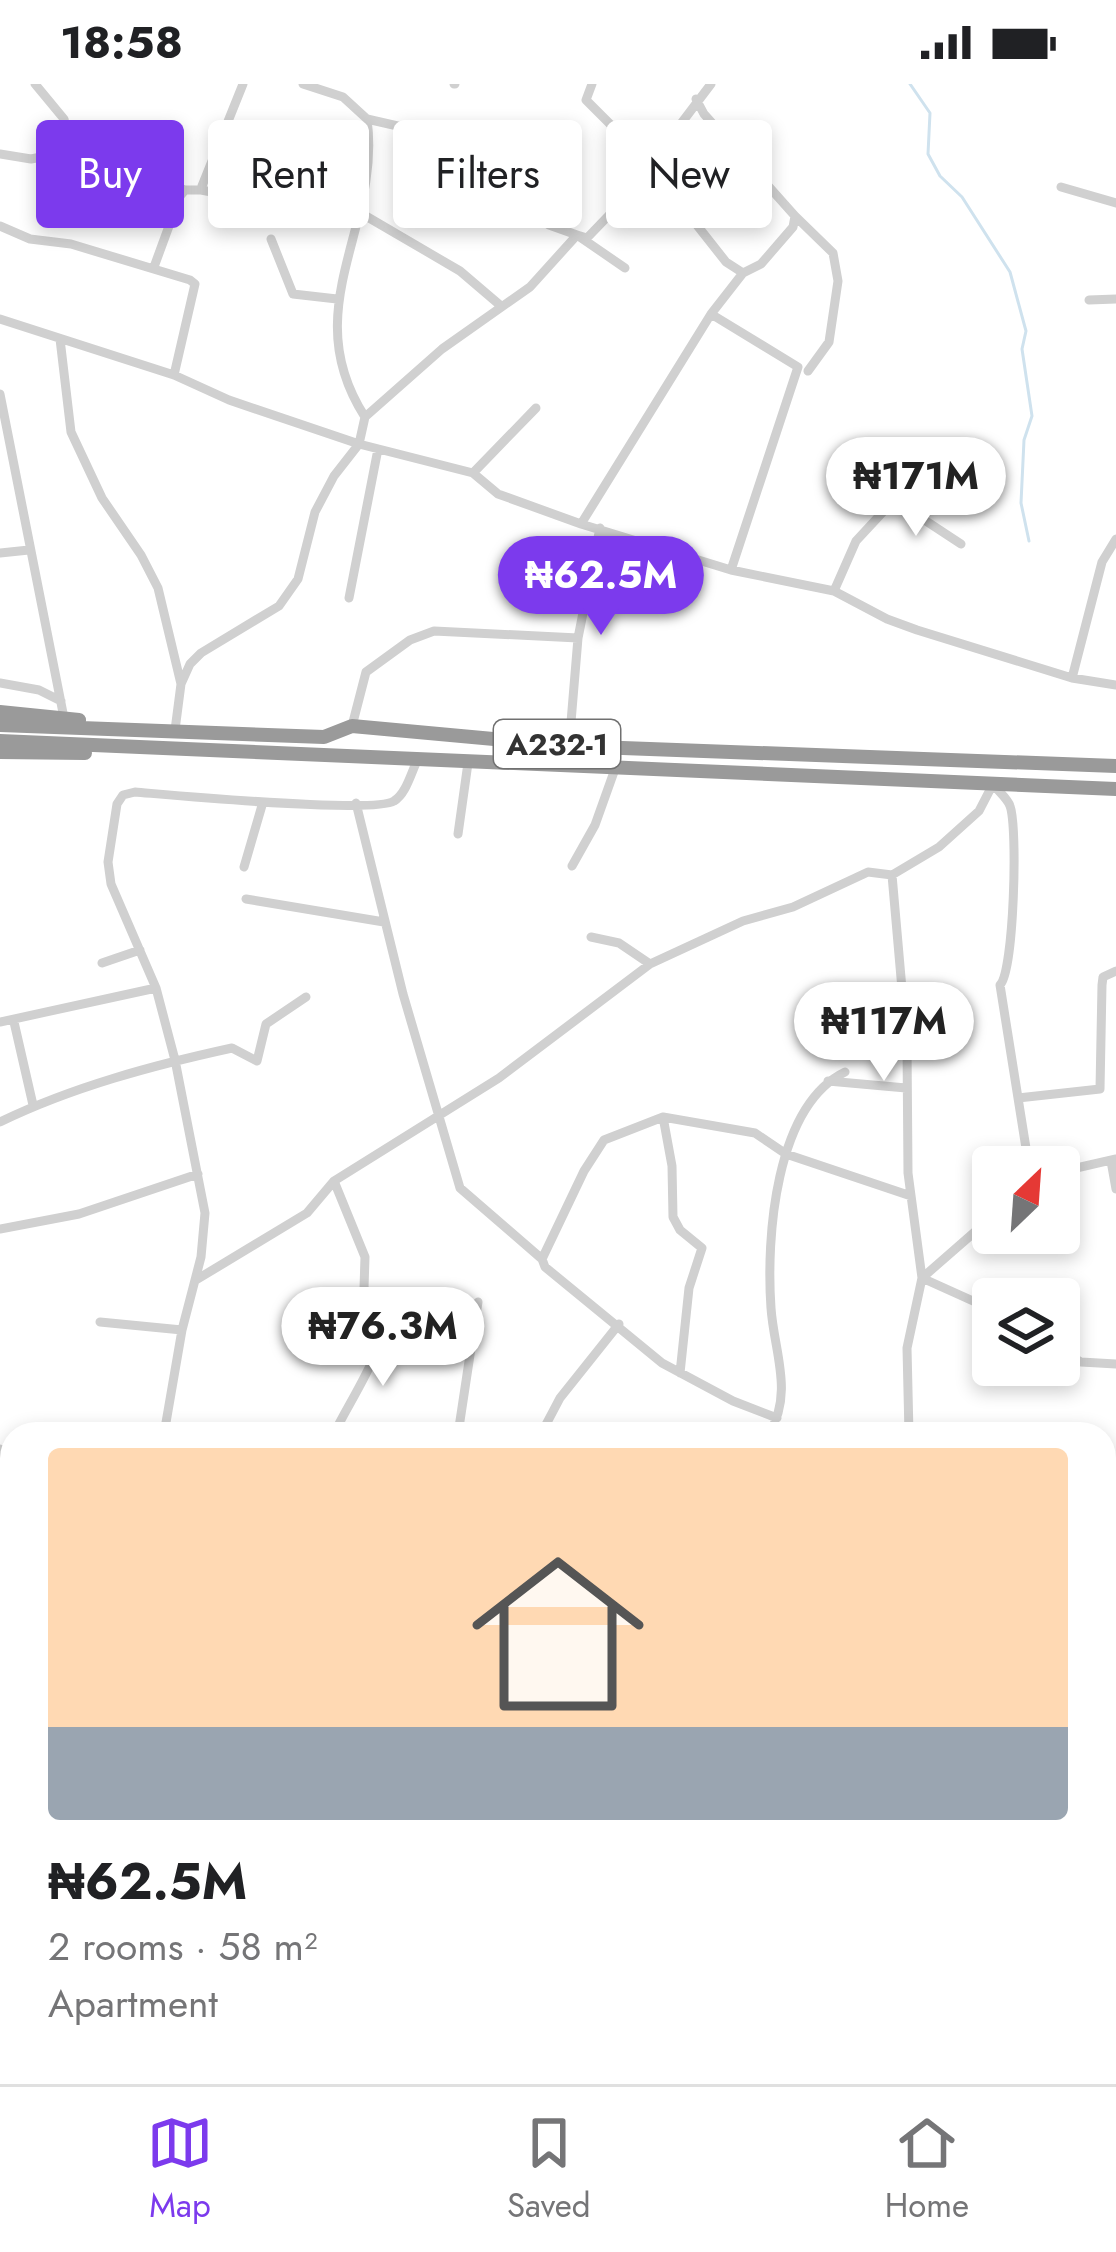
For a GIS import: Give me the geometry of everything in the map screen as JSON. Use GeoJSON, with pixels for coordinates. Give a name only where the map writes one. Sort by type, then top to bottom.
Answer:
{"type":"FeatureCollection","features":[{"type":"Feature","properties":{"kind":"highway"},"geometry":{"type":"LineString","coordinates":[[0,712],[180,730]]}},
{"type":"Feature","properties":{"kind":"highway","name":"A232-1"},"geometry":{"type":"LineString","coordinates":[[0,725],[324,737],[352,726],[569,746],[1116,766]]}},
{"type":"Feature","properties":{"kind":"highway","name":"A232-1"},"geometry":{"type":"LineString","coordinates":[[0,741],[1116,789]]}},
{"type":"Feature","properties":{"kind":"highway"},"geometry":{"type":"LineString","coordinates":[[0,752],[186,752]]}},
{"type":"Feature","properties":{"kind":"street"},"geometry":{"type":"LineString","coordinates":[[35,84],[64,120]]}},
{"type":"Feature","properties":{"kind":"street"},"geometry":{"type":"LineString","coordinates":[[200,190],[244,84]]}},
{"type":"Feature","properties":{"kind":"street"},"geometry":{"type":"LineString","coordinates":[[302,84],[322,87],[343,98],[367,119],[402,127],[549,225],[587,238],[606,218]]}},
{"type":"Feature","properties":{"kind":"street"},"geometry":{"type":"LineString","coordinates":[[343,98],[353,84]]}},
{"type":"Feature","properties":{"kind":"street"},"geometry":{"type":"LineString","coordinates":[[592,84],[586,100],[606,120]]}},
{"type":"Feature","properties":{"kind":"street"},"geometry":{"type":"LineString","coordinates":[[685,120],[711,84]]}},
{"type":"Feature","properties":{"kind":"street"},"geometry":{"type":"LineString","coordinates":[[696,99],[704,114],[833,253],[838,281],[830,342],[808,371]]}},
{"type":"Feature","properties":{"kind":"street"},"geometry":{"type":"LineString","coordinates":[[0,154],[36,158]]}},
{"type":"Feature","properties":{"kind":"street"},"geometry":{"type":"LineString","coordinates":[[1061,187],[1116,203]]}},
{"type":"Feature","properties":{"kind":"street"},"geometry":{"type":"LineString","coordinates":[[154,267],[185,190],[208,191]]}},
{"type":"Feature","properties":{"kind":"street"},"geometry":{"type":"LineString","coordinates":[[581,524],[711,314],[743,274],[761,264],[793,226],[795,216]]}},
{"type":"Feature","properties":{"kind":"street"},"geometry":{"type":"LineString","coordinates":[[369,218],[460,272],[501,306]]}},
{"type":"Feature","properties":{"kind":"street"},"geometry":{"type":"LineString","coordinates":[[0,226],[30,238],[154,267],[194,284],[174,375]]}},
{"type":"Feature","properties":{"kind":"street"},"geometry":{"type":"LineString","coordinates":[[355,228],[337,299],[337,346],[350,394],[365,417]]}},
{"type":"Feature","properties":{"kind":"street"},"geometry":{"type":"LineString","coordinates":[[699,228],[726,262],[743,274]]}},
{"type":"Feature","properties":{"kind":"street"},"geometry":{"type":"LineString","coordinates":[[578,235],[626,268]]}},
{"type":"Feature","properties":{"kind":"street"},"geometry":{"type":"LineString","coordinates":[[181,684],[201,653],[279,606],[298,579],[315,512],[358,444],[365,417],[442,349],[530,286],[578,235]]}},
{"type":"Feature","properties":{"kind":"street"},"geometry":{"type":"LineString","coordinates":[[271,239],[293,294],[337,299]]}},
{"type":"Feature","properties":{"kind":"street"},"geometry":{"type":"LineString","coordinates":[[1089,300],[1116,299]]}},
{"type":"Feature","properties":{"kind":"street"},"geometry":{"type":"LineString","coordinates":[[711,314],[798,367],[731,570]]}},
{"type":"Feature","properties":{"kind":"street"},"geometry":{"type":"LineString","coordinates":[[0,319],[174,375],[229,400],[358,444],[473,473],[498,494],[581,524],[731,570],[834,591],[886,619],[1072,678],[1116,685]]}},
{"type":"Feature","properties":{"kind":"street"},"geometry":{"type":"LineString","coordinates":[[61,339],[71,432],[102,498],[158,588],[181,684],[180,730]]}},
{"type":"Feature","properties":{"kind":"street"},"geometry":{"type":"LineString","coordinates":[[0,394],[64,718]]}},
{"type":"Feature","properties":{"kind":"street"},"geometry":{"type":"LineString","coordinates":[[473,473],[536,408]]}},
{"type":"Feature","properties":{"kind":"street"},"geometry":{"type":"LineString","coordinates":[[349,598],[378,449]]}},
{"type":"Feature","properties":{"kind":"street"},"geometry":{"type":"LineString","coordinates":[[834,591],[856,541],[894,500],[923,452]]}},
{"type":"Feature","properties":{"kind":"street"},"geometry":{"type":"LineString","coordinates":[[894,500],[962,544]]}},
{"type":"Feature","properties":{"kind":"street"},"geometry":{"type":"LineString","coordinates":[[569,746],[578,638],[600,528]]}},
{"type":"Feature","properties":{"kind":"street"},"geometry":{"type":"LineString","coordinates":[[1072,678],[1102,562],[1116,538]]}},
{"type":"Feature","properties":{"kind":"street"},"geometry":{"type":"LineString","coordinates":[[0,553],[29,550]]}},
{"type":"Feature","properties":{"kind":"street"},"geometry":{"type":"LineString","coordinates":[[352,726],[366,672],[410,640],[434,631],[578,638]]}},
{"type":"Feature","properties":{"kind":"street"},"geometry":{"type":"LineString","coordinates":[[0,683],[61,700]]}},
{"type":"Feature","properties":{"kind":"street"},"geometry":{"type":"LineString","coordinates":[[166,1422],[205,1213],[156,988],[114,898],[107,862],[117,804],[122,795],[135,792],[263,802],[384,804],[396,800],[417,760]]}},
{"type":"Feature","properties":{"kind":"street"},"geometry":{"type":"LineString","coordinates":[[458,834],[468,763]]}},
{"type":"Feature","properties":{"kind":"street"},"geometry":{"type":"LineString","coordinates":[[572,866],[595,825],[615,769]]}},
{"type":"Feature","properties":{"kind":"street"},"geometry":{"type":"LineString","coordinates":[[196,1280],[307,1213],[334,1181],[438,1119],[650,964],[868,872],[892,875],[939,847],[966,823],[979,811],[993,784],[1011,807],[1013,925],[1007,978],[1000,986],[1026,1146]]}},
{"type":"Feature","properties":{"kind":"street"},"geometry":{"type":"LineString","coordinates":[[244,867],[263,802]]}},
{"type":"Feature","properties":{"kind":"street"},"geometry":{"type":"LineString","coordinates":[[356,803],[384,922],[460,1187],[562,1281],[662,1363],[733,1401],[777,1418]]}},
{"type":"Feature","properties":{"kind":"street"},"geometry":{"type":"LineString","coordinates":[[868,872],[895,893]]}},
{"type":"Feature","properties":{"kind":"street"},"geometry":{"type":"LineString","coordinates":[[892,875],[907,1046],[911,1196],[922,1278],[907,1348],[909,1422]]}},
{"type":"Feature","properties":{"kind":"street"},"geometry":{"type":"LineString","coordinates":[[246,899],[384,922]]}},
{"type":"Feature","properties":{"kind":"street"},"geometry":{"type":"LineString","coordinates":[[591,937],[619,944],[650,964]]}},
{"type":"Feature","properties":{"kind":"street"},"geometry":{"type":"LineString","coordinates":[[102,963],[140,950]]}},
{"type":"Feature","properties":{"kind":"street"},"geometry":{"type":"LineString","coordinates":[[1018,1098],[1100,1089],[1103,977],[1116,971]]}},
{"type":"Feature","properties":{"kind":"street"},"geometry":{"type":"LineString","coordinates":[[0,1022],[156,988]]}},
{"type":"Feature","properties":{"kind":"street"},"geometry":{"type":"LineString","coordinates":[[0,1122],[33,1106],[175,1060],[232,1048],[257,1061],[266,1024],[307,997]]}},
{"type":"Feature","properties":{"kind":"street"},"geometry":{"type":"LineString","coordinates":[[14,1022],[33,1106]]}},
{"type":"Feature","properties":{"kind":"street"},"geometry":{"type":"LineString","coordinates":[[775,1422],[784,1378],[771,1310],[771,1258],[786,1154],[792,1130],[826,1081],[845,1072]]}},
{"type":"Feature","properties":{"kind":"street"},"geometry":{"type":"LineString","coordinates":[[826,1081],[906,1088]]}},
{"type":"Feature","properties":{"kind":"street"},"geometry":{"type":"LineString","coordinates":[[542,1259],[604,1140],[663,1118],[755,1133],[786,1154],[911,1196]]}},
{"type":"Feature","properties":{"kind":"street"},"geometry":{"type":"LineString","coordinates":[[663,1118],[672,1166],[673,1217],[680,1230],[702,1247],[689,1288],[680,1372]]}},
{"type":"Feature","properties":{"kind":"street"},"geometry":{"type":"LineString","coordinates":[[1080,1167],[1113,1160],[1116,1190]]}},
{"type":"Feature","properties":{"kind":"street"},"geometry":{"type":"LineString","coordinates":[[0,1229],[79,1214],[198,1174]]}},
{"type":"Feature","properties":{"kind":"street"},"geometry":{"type":"LineString","coordinates":[[334,1181],[364,1258],[362,1281],[385,1314],[374,1356],[340,1422]]}},
{"type":"Feature","properties":{"kind":"street"},"geometry":{"type":"LineString","coordinates":[[922,1278],[972,1234]]}},
{"type":"Feature","properties":{"kind":"street"},"geometry":{"type":"LineString","coordinates":[[922,1278],[972,1298]]}},
{"type":"Feature","properties":{"kind":"street"},"geometry":{"type":"LineString","coordinates":[[460,1422],[478,1302]]}},
{"type":"Feature","properties":{"kind":"street"},"geometry":{"type":"LineString","coordinates":[[100,1322],[182,1330]]}},
{"type":"Feature","properties":{"kind":"street"},"geometry":{"type":"LineString","coordinates":[[547,1422],[560,1398],[619,1324]]}},
{"type":"Feature","properties":{"kind":"street"},"geometry":{"type":"LineString","coordinates":[[1080,1361],[1116,1364]]}},
{"type":"Feature","properties":{"kind":"waterway"},"geometry":{"type":"LineString","coordinates":[[910,84],[930,113],[928,154],[1010,272],[1026,331],[1022,349],[1032,416],[1024,440],[1021,503],[1029,541]]}}]}
